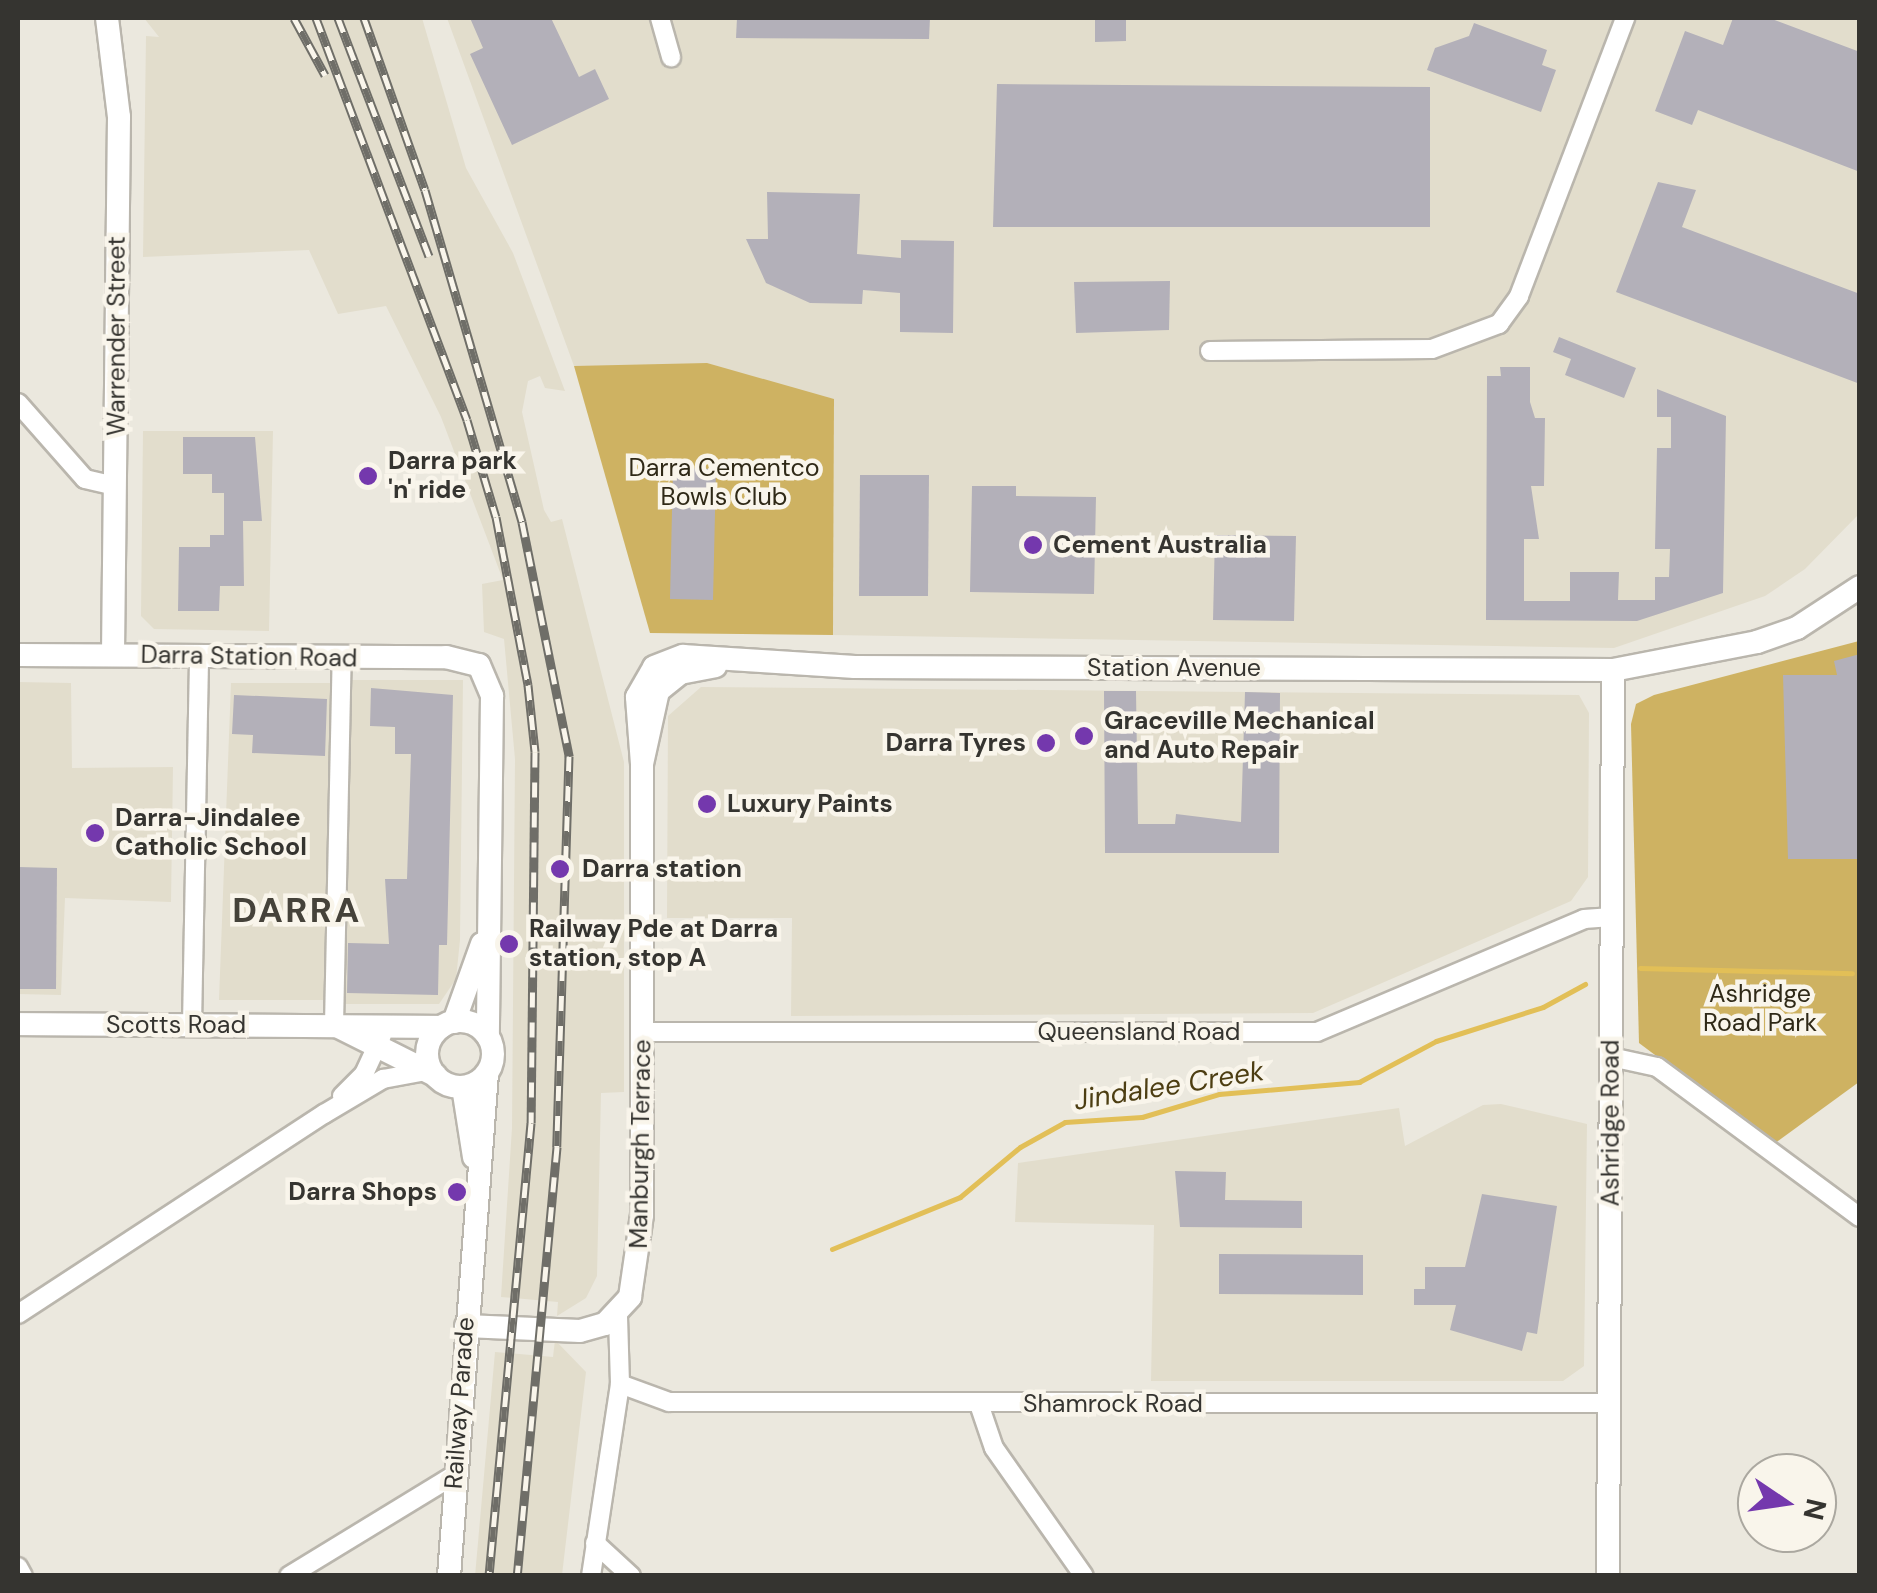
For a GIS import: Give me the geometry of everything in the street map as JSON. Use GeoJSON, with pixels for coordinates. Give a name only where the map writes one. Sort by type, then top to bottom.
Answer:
{"type":"FeatureCollection","features":[{"type":"Feature","properties":{"kind":"street","name":"Warrender Street"},"geometry":{"type":"LineString","coordinates":[[107,18],[119,117],[114,656]]}},
{"type":"Feature","properties":{"kind":"street"},"geometry":{"type":"LineString","coordinates":[[660,18],[671,56]]}},
{"type":"Feature","properties":{"kind":"street"},"geometry":{"type":"LineString","coordinates":[[1210,350],[1432,349],[1499,324],[1519,296],[1625,18]]}},
{"type":"Feature","properties":{"kind":"street"},"geometry":{"type":"LineString","coordinates":[[18,404],[86,480],[116,486]]}},
{"type":"Feature","properties":{"kind":"street","name":"Station Avenue"},"geometry":{"type":"LineString","coordinates":[[648,694],[665,660],[1613,670],[1757,642],[1797,628],[1860,587]]}},
{"type":"Feature","properties":{"kind":"street","name":"Darra Station Road"},"geometry":{"type":"LineString","coordinates":[[18,655],[446,657],[479,665],[492,696],[491,917]]}},
{"type":"Feature","properties":{"kind":"street"},"geometry":{"type":"LineString","coordinates":[[192,1025],[199,656]]}},
{"type":"Feature","properties":{"kind":"street"},"geometry":{"type":"LineString","coordinates":[[334,1025],[342,658]]}},
{"type":"Feature","properties":{"kind":"street","name":"Ashridge Road"},"geometry":{"type":"LineString","coordinates":[[1608,1576],[1613,670]]}},
{"type":"Feature","properties":{"kind":"street","name":"Manburgh Terrace"},"geometry":{"type":"LineString","coordinates":[[591,1576],[620,1384],[618,1315],[639,1262],[644,1032],[642,764],[648,694]]}},
{"type":"Feature","properties":{"kind":"street"},"geometry":{"type":"LineString","coordinates":[[430,1073],[429,1044],[447,1024],[491,917]]}},
{"type":"Feature","properties":{"kind":"street"},"geometry":{"type":"LineString","coordinates":[[18,1314],[324,1114],[384,1080],[430,1073],[462,1086],[487,1073],[491,917]]}},
{"type":"Feature","properties":{"kind":"street","name":"Queensland Road"},"geometry":{"type":"LineString","coordinates":[[644,1032],[1317,1032],[1584,919],[1612,918]]}},
{"type":"Feature","properties":{"kind":"street"},"geometry":{"type":"LineString","coordinates":[[324,1114],[364,1074],[388,1022]]}},
{"type":"Feature","properties":{"kind":"street","name":"Scotts Road"},"geometry":{"type":"LineString","coordinates":[[18,1024],[447,1024]]}},
{"type":"Feature","properties":{"kind":"street"},"geometry":{"type":"LineString","coordinates":[[447,1024],[488,1036]]}},
{"type":"Feature","properties":{"kind":"street","name":"Scotts Road"},"geometry":{"type":"LineString","coordinates":[[334,1025],[430,1073]]}},
{"type":"Feature","properties":{"kind":"street"},"geometry":{"type":"LineString","coordinates":[[1611,1057],[1656,1067],[1860,1217]]}},
{"type":"Feature","properties":{"kind":"street","name":"Railway Parade"},"geometry":{"type":"LineString","coordinates":[[449,1576],[453,1476],[487,1073]]}},
{"type":"Feature","properties":{"kind":"street","name":"Railway Parade"},"geometry":{"type":"LineString","coordinates":[[462,1086],[474,1140],[474,1230]]}},
{"type":"Feature","properties":{"kind":"street"},"geometry":{"type":"LineString","coordinates":[[466,1326],[580,1330],[618,1315]]}},
{"type":"Feature","properties":{"kind":"street","name":"Shamrock Road"},"geometry":{"type":"LineString","coordinates":[[620,1384],[669,1402],[1609,1403]]}},
{"type":"Feature","properties":{"kind":"street"},"geometry":{"type":"LineString","coordinates":[[979,1404],[994,1448],[1084,1576]]}},
{"type":"Feature","properties":{"kind":"street"},"geometry":{"type":"LineString","coordinates":[[289,1576],[453,1476]]}},
{"type":"Feature","properties":{"kind":"street"},"geometry":{"type":"LineString","coordinates":[[596,1543],[631,1576]]}},
{"type":"Feature","properties":{"kind":"street"},"geometry":{"type":"LineString","coordinates":[[18,1567],[23,1576]]}},
{"type":"Feature","properties":{"kind":"shaded area"},"geometry":{"type":"Polygon","coordinates":[[[144,18],[422,18],[466,168],[513,253],[565,391],[545,388],[540,376],[528,381],[522,412],[544,510],[551,522],[562,519],[624,762],[624,1092],[601,1093],[597,1276],[586,1298],[557,1316],[558,1302],[501,1297],[512,1128],[515,759],[504,639],[484,632],[482,584],[503,580],[441,417],[386,306],[338,314],[309,250],[143,257],[146,36],[159,37],[144,18]]]}},
{"type":"Feature","properties":{"kind":"shaded area"},"geometry":{"type":"Polygon","coordinates":[[[447,18],[1859,18],[1859,514],[1805,569],[1765,596],[1614,648],[833,635],[834,399],[574,366],[447,18]]]}},
{"type":"Feature","properties":{"kind":"shaded area"},"geometry":{"type":"Polygon","coordinates":[[[143,431],[273,431],[269,631],[154,629],[141,616],[143,431]]]}},
{"type":"Feature","properties":{"kind":"shaded area"},"geometry":{"type":"Polygon","coordinates":[[[350,680],[463,680],[460,940],[456,979],[439,1004],[341,1004],[350,680]]]}},
{"type":"Feature","properties":{"kind":"shaded area","name":"Darra-Jindalee Catholic School"},"geometry":{"type":"Polygon","coordinates":[[[18,682],[71,683],[72,768],[173,767],[171,902],[65,898],[61,995],[18,994],[18,682]]]}},
{"type":"Feature","properties":{"kind":"shaded area"},"geometry":{"type":"Polygon","coordinates":[[[231,683],[332,683],[325,1000],[219,1000],[231,683]]]}},
{"type":"Feature","properties":{"kind":"shaded area"},"geometry":{"type":"Polygon","coordinates":[[[701,687],[1579,695],[1589,713],[1588,877],[1571,901],[1313,1013],[791,1016],[792,918],[667,918],[668,716],[701,687]]]}},
{"type":"Feature","properties":{"kind":"shaded area"},"geometry":{"type":"Polygon","coordinates":[[[1501,1104],[1587,1124],[1584,1366],[1563,1381],[1151,1381],[1154,1225],[1015,1222],[1018,1163],[1399,1108],[1405,1146],[1483,1105],[1501,1104]]]}},
{"type":"Feature","properties":{"kind":"shaded area"},"geometry":{"type":"Polygon","coordinates":[[[555,1340],[586,1372],[562,1575],[475,1576],[495,1352],[553,1357],[555,1340]]]}},
{"type":"Feature","properties":{"kind":"green space","name":"Darra Cementco Bowls Club"},"geometry":{"type":"Polygon","coordinates":[[[707,363],[834,399],[833,635],[650,633],[574,366],[707,363]]]}},
{"type":"Feature","properties":{"kind":"green space","name":"Ashridge Road Park"},"geometry":{"type":"Polygon","coordinates":[[[1859,641],[1859,1082],[1774,1144],[1639,1043],[1631,724],[1636,704],[1654,695],[1859,641]]]}},
{"type":"Feature","properties":{"kind":"building"},"geometry":{"type":"Polygon","coordinates":[[[470,18],[551,18],[579,77],[595,69],[609,99],[512,145],[470,54],[483,48],[470,18]]]}},
{"type":"Feature","properties":{"kind":"building"},"geometry":{"type":"Polygon","coordinates":[[[737,18],[930,18],[929,39],[736,38],[737,18]]]}},
{"type":"Feature","properties":{"kind":"building"},"geometry":{"type":"Polygon","coordinates":[[[1095,18],[1126,18],[1126,41],[1095,42],[1095,18]]]}},
{"type":"Feature","properties":{"kind":"building"},"geometry":{"type":"Polygon","coordinates":[[[1733,18],[1769,18],[1860,52],[1860,172],[1698,110],[1692,125],[1655,111],[1685,31],[1723,45],[1733,18]]]}},
{"type":"Feature","properties":{"kind":"building"},"geometry":{"type":"Polygon","coordinates":[[[1474,23],[1547,50],[1542,65],[1556,70],[1541,112],[1427,70],[1435,48],[1469,36],[1474,23]]]}},
{"type":"Feature","properties":{"kind":"building"},"geometry":{"type":"Polygon","coordinates":[[[997,84],[1430,87],[1430,227],[993,227],[997,84]]]}},
{"type":"Feature","properties":{"kind":"building"},"geometry":{"type":"Polygon","coordinates":[[[1658,182],[1696,190],[1682,227],[1860,294],[1860,384],[1616,292],[1658,182]]]}},
{"type":"Feature","properties":{"kind":"building"},"geometry":{"type":"Polygon","coordinates":[[[767,192],[860,194],[857,254],[901,258],[901,240],[954,241],[953,333],[900,332],[900,293],[863,290],[862,304],[810,303],[766,283],[746,239],[768,239],[767,192]]]}},
{"type":"Feature","properties":{"kind":"building"},"geometry":{"type":"Polygon","coordinates":[[[1170,281],[1169,330],[1076,333],[1074,282],[1170,281]]]}},
{"type":"Feature","properties":{"kind":"building"},"geometry":{"type":"Polygon","coordinates":[[[1559,337],[1636,368],[1624,398],[1565,375],[1571,359],[1553,352],[1559,337]]]}},
{"type":"Feature","properties":{"kind":"building"},"geometry":{"type":"Polygon","coordinates":[[[1500,367],[1530,367],[1530,402],[1535,418],[1545,418],[1544,486],[1531,486],[1539,539],[1524,539],[1524,601],[1570,601],[1570,572],[1619,572],[1618,600],[1655,600],[1655,577],[1669,577],[1670,549],[1655,549],[1657,448],[1671,448],[1671,417],[1657,417],[1657,389],[1726,416],[1723,593],[1637,621],[1486,620],[1487,376],[1501,376],[1500,367]]]}},
{"type":"Feature","properties":{"kind":"building"},"geometry":{"type":"Polygon","coordinates":[[[183,437],[255,437],[262,521],[243,521],[244,586],[220,586],[219,611],[178,611],[179,547],[210,547],[210,535],[224,535],[224,493],[212,493],[212,474],[183,474],[183,437]]]}},
{"type":"Feature","properties":{"kind":"building"},"geometry":{"type":"Polygon","coordinates":[[[673,468],[716,469],[713,600],[670,599],[673,468]]]}},
{"type":"Feature","properties":{"kind":"building"},"geometry":{"type":"Polygon","coordinates":[[[860,475],[929,475],[928,596],[859,596],[860,475]]]}},
{"type":"Feature","properties":{"kind":"building","name":"Cement Australia"},"geometry":{"type":"Polygon","coordinates":[[[972,486],[1016,486],[1016,496],[1096,497],[1094,594],[970,592],[972,486]]]}},
{"type":"Feature","properties":{"kind":"building"},"geometry":{"type":"Polygon","coordinates":[[[1215,535],[1296,536],[1294,621],[1213,620],[1215,535]]]}},
{"type":"Feature","properties":{"kind":"building"},"geometry":{"type":"Polygon","coordinates":[[[1860,654],[1860,859],[1788,859],[1783,675],[1837,675],[1834,661],[1860,654]]]}},
{"type":"Feature","properties":{"kind":"building"},"geometry":{"type":"Polygon","coordinates":[[[371,688],[453,695],[447,945],[439,945],[438,995],[347,993],[348,943],[389,944],[385,879],[407,879],[411,754],[395,754],[395,727],[370,726],[371,688]]]}},
{"type":"Feature","properties":{"kind":"building"},"geometry":{"type":"Polygon","coordinates":[[[1104,691],[1136,691],[1138,824],[1175,824],[1176,814],[1241,822],[1245,692],[1280,693],[1279,853],[1105,853],[1104,691]]]}},
{"type":"Feature","properties":{"kind":"building"},"geometry":{"type":"Polygon","coordinates":[[[234,695],[327,699],[325,756],[252,753],[253,735],[232,734],[234,695]]]}},
{"type":"Feature","properties":{"kind":"building"},"geometry":{"type":"Polygon","coordinates":[[[18,867],[57,868],[56,989],[18,989],[18,867]]]}},
{"type":"Feature","properties":{"kind":"building"},"geometry":{"type":"Polygon","coordinates":[[[1175,1171],[1226,1172],[1225,1200],[1302,1201],[1302,1228],[1180,1227],[1175,1171]]]}},
{"type":"Feature","properties":{"kind":"building"},"geometry":{"type":"Polygon","coordinates":[[[1482,1194],[1557,1206],[1537,1334],[1527,1332],[1522,1351],[1450,1330],[1456,1305],[1414,1305],[1414,1289],[1425,1289],[1425,1267],[1465,1267],[1482,1194]]]}},
{"type":"Feature","properties":{"kind":"building"},"geometry":{"type":"Polygon","coordinates":[[[1219,1254],[1363,1255],[1363,1295],[1219,1294],[1219,1254]]]}},
{"type":"Feature","properties":{"kind":"waterway","name":"Jindalee Creek"},"geometry":{"type":"LineString","coordinates":[[1640,968],[1852,973]]}},
{"type":"Feature","properties":{"kind":"waterway","name":"Jindalee Creek"},"geometry":{"type":"LineString","coordinates":[[832,1249],[960,1197],[1020,1147],[1065,1122],[1142,1117],[1219,1094],[1359,1082],[1436,1041],[1543,1007],[1585,984]]}},
{"type":"Feature","properties":{"kind":"railway"},"geometry":{"type":"LineString","coordinates":[[294,18],[325,75]]}},
{"type":"Feature","properties":{"kind":"railway"},"geometry":{"type":"LineString","coordinates":[[316,18],[467,420],[496,517],[528,685],[535,752],[531,1123],[489,1576]]}},
{"type":"Feature","properties":{"kind":"railway"},"geometry":{"type":"LineString","coordinates":[[338,18],[429,256]]}},
{"type":"Feature","properties":{"kind":"railway"},"geometry":{"type":"LineString","coordinates":[[364,18],[425,190],[522,522],[569,756],[557,1147],[517,1576]]}},
{"type":"Feature","properties":{"kind":"place","name":"Darra park 'n' ride"},"geometry":{"type":"Point","coordinates":[368,476]}},
{"type":"Feature","properties":{"kind":"place","name":"Cement Australia"},"geometry":{"type":"Point","coordinates":[1033,545]}},
{"type":"Feature","properties":{"kind":"place","name":"Graceville Mechanical and Auto Repair"},"geometry":{"type":"Point","coordinates":[1084,736]}},
{"type":"Feature","properties":{"kind":"place","name":"Darra Tyres"},"geometry":{"type":"Point","coordinates":[1046,743]}},
{"type":"Feature","properties":{"kind":"place","name":"Luxury Paints"},"geometry":{"type":"Point","coordinates":[707,804]}},
{"type":"Feature","properties":{"kind":"place","name":"Darra-Jindalee Catholic School"},"geometry":{"type":"Point","coordinates":[95,833]}},
{"type":"Feature","properties":{"kind":"place","name":"Darra station"},"geometry":{"type":"Point","coordinates":[560,869]}},
{"type":"Feature","properties":{"kind":"place","name":"Railway Pde at Darra station, stop A"},"geometry":{"type":"Point","coordinates":[509,944]}},
{"type":"Feature","properties":{"kind":"place","name":"Darra Shops"},"geometry":{"type":"Point","coordinates":[457,1192]}},
{"type":"Feature","properties":{"kind":"district","name":"DARRA"},"geometry":{"type":"Point","coordinates":[297,910]}}]}
